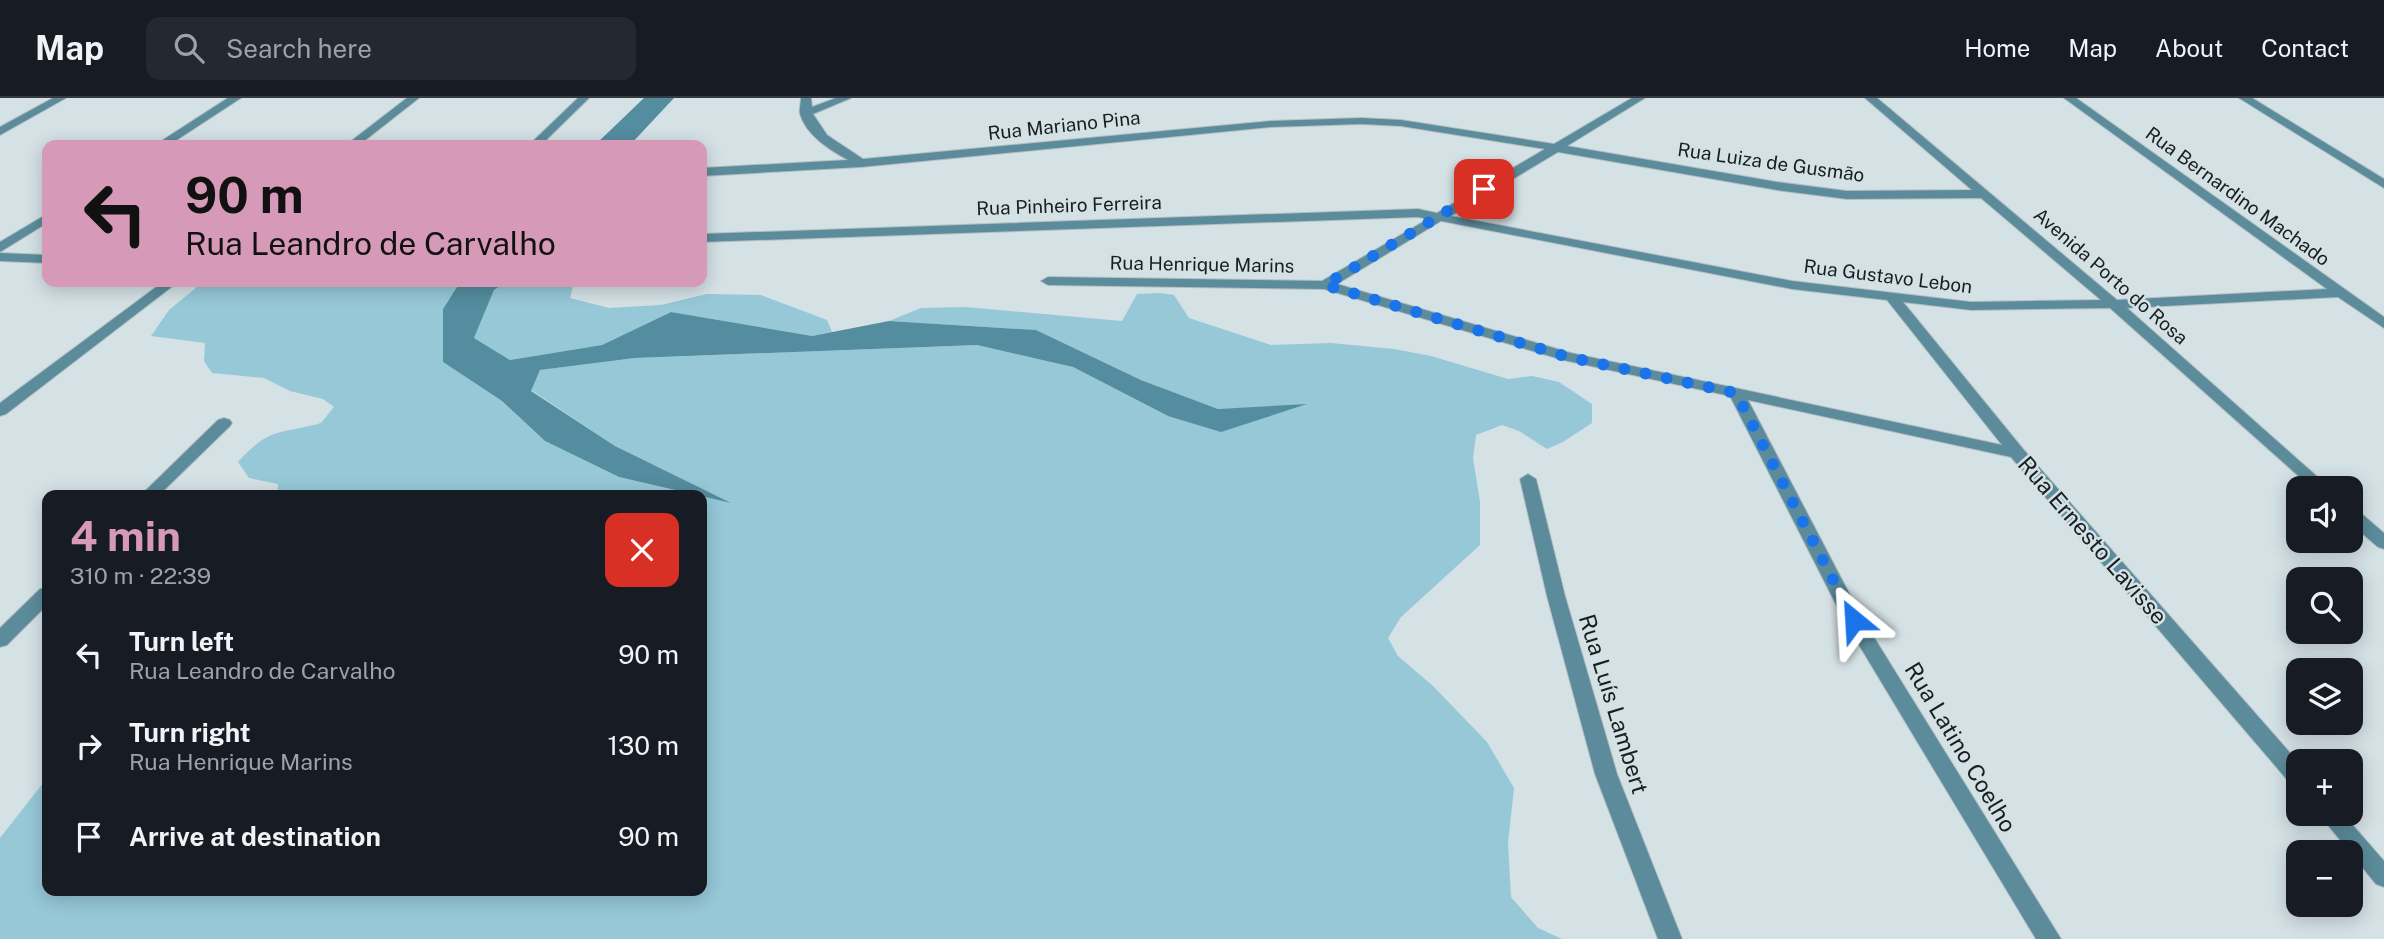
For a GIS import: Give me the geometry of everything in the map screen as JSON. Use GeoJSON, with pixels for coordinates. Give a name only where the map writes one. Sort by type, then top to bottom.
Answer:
{"type":"FeatureCollection","features":[{"type":"Feature","properties":{"kind":"street"},"geometry":{"type":"LineString","coordinates":[[0,132],[61,98]]}},
{"type":"Feature","properties":{"kind":"street"},"geometry":{"type":"LineString","coordinates":[[170,140],[236,98]]}},
{"type":"Feature","properties":{"kind":"street"},"geometry":{"type":"LineString","coordinates":[[359,140],[414,98]]}},
{"type":"Feature","properties":{"kind":"street"},"geometry":{"type":"LineString","coordinates":[[541,140],[584,98]]}},
{"type":"Feature","properties":{"kind":"street"},"geometry":{"type":"LineString","coordinates":[[806,98],[805,113],[817,133],[861,163]]}},
{"type":"Feature","properties":{"kind":"street"},"geometry":{"type":"LineString","coordinates":[[805,113],[846,98]]}},
{"type":"Feature","properties":{"kind":"street","name":"Rua Henrique Marins"},"geometry":{"type":"LineString","coordinates":[[1048,281],[1325,285],[1640,98]]}},
{"type":"Feature","properties":{"kind":"street","name":"Avenida Porto do Rosa"},"geometry":{"type":"LineString","coordinates":[[1870,98],[2114,304],[2308,476]]}},
{"type":"Feature","properties":{"kind":"street","name":"Rua Bernardino Machado"},"geometry":{"type":"LineString","coordinates":[[2069,98],[2384,324]]}},
{"type":"Feature","properties":{"kind":"street"},"geometry":{"type":"LineString","coordinates":[[2244,98],[2384,184]]}},
{"type":"Feature","properties":{"kind":"street","name":"Rua Mariano Pina"},"geometry":{"type":"LineString","coordinates":[[707,172],[861,163],[1318,121],[1401,123],[1555,148]]}},
{"type":"Feature","properties":{"kind":"street","name":"Rua Luiza de Gusmão"},"geometry":{"type":"LineString","coordinates":[[1555,148],[1777,186],[1847,195],[1919,197],[1983,194]]}},
{"type":"Feature","properties":{"kind":"street","name":"Rua Pinheiro Ferreira"},"geometry":{"type":"LineString","coordinates":[[707,238],[1395,213],[1437,217]]}},
{"type":"Feature","properties":{"kind":"street","name":"Rua Gustavo Lebon"},"geometry":{"type":"LineString","coordinates":[[1437,217],[1792,285],[1893,299],[1971,306],[2114,304],[2340,293]]}},
{"type":"Feature","properties":{"kind":"street"},"geometry":{"type":"LineString","coordinates":[[0,248],[42,221]]}},
{"type":"Feature","properties":{"kind":"street"},"geometry":{"type":"LineString","coordinates":[[0,257],[42,259]]}},
{"type":"Feature","properties":{"kind":"street"},"geometry":{"type":"LineString","coordinates":[[1325,285],[1568,357],[2017,453]]}},
{"type":"Feature","properties":{"kind":"street"},"geometry":{"type":"LineString","coordinates":[[0,411],[164,287]]}},
{"type":"Feature","properties":{"kind":"street","name":"Rua Ernesto Lavisse"},"geometry":{"type":"LineString","coordinates":[[1893,299],[2017,453],[2286,763]]}},
{"type":"Feature","properties":{"kind":"street","name":"Rua Latino Coelho"},"geometry":{"type":"LineString","coordinates":[[1736,393],[1854,620],[2049,939]]}},
{"type":"Feature","properties":{"kind":"street"},"geometry":{"type":"LineString","coordinates":[[154,490],[224,423]]}},
{"type":"Feature","properties":{"kind":"street","name":"Rua Luís Lambert"},"geometry":{"type":"LineString","coordinates":[[1528,478],[1606,774],[1670,939]]}},
{"type":"Feature","properties":{"kind":"street"},"geometry":{"type":"LineString","coordinates":[[2363,524],[2384,543]]}},
{"type":"Feature","properties":{"kind":"street"},"geometry":{"type":"LineString","coordinates":[[0,640],[42,599]]}},
{"type":"Feature","properties":{"kind":"street"},"geometry":{"type":"LineString","coordinates":[[2340,826],[2384,877]]}},
{"type":"Feature","properties":{"kind":"shaded area"},"geometry":{"type":"Polygon","coordinates":[[[644,98],[674,98],[635,140],[600,140],[644,98]]]}},
{"type":"Feature","properties":{"kind":"shaded area"},"geometry":{"type":"Polygon","coordinates":[[[197,287],[457,287],[443,309],[443,362],[502,401],[545,441],[619,477],[675,490],[277,490],[278,484],[249,478],[238,462],[267,437],[321,423],[334,407],[323,399],[290,391],[264,378],[212,373],[204,361],[205,343],[151,336],[169,310],[197,287]]]}},
{"type":"Feature","properties":{"kind":"shaded area"},"geometry":{"type":"Polygon","coordinates":[[[457,287],[498,287],[494,290],[474,338],[510,360],[602,345],[671,312],[812,336],[889,321],[1036,330],[1141,380],[1218,409],[1307,404],[1221,432],[1168,416],[1073,367],[977,345],[635,358],[540,370],[531,391],[615,446],[705,490],[675,490],[619,477],[545,441],[502,401],[443,362],[443,309],[457,287]]]}},
{"type":"Feature","properties":{"kind":"shaded area"},"geometry":{"type":"Polygon","coordinates":[[[498,287],[573,287],[570,298],[609,308],[661,305],[707,294],[761,295],[827,320],[832,332],[812,336],[671,312],[602,345],[510,360],[474,338],[494,290],[498,287]]]}},
{"type":"Feature","properties":{"kind":"shaded area"},"geometry":{"type":"Polygon","coordinates":[[[1137,294],[1174,295],[1189,318],[1271,345],[1331,343],[1394,349],[1431,356],[1508,379],[1532,376],[1559,382],[1592,404],[1592,423],[1547,449],[1519,431],[1502,425],[1476,435],[1473,458],[1480,502],[1480,545],[1401,617],[1388,638],[1398,656],[1433,686],[1487,742],[1514,788],[1508,843],[1511,897],[1538,928],[1562,939],[0,939],[0,838],[42,784],[42,896],[707,896],[707,497],[727,502],[615,446],[531,390],[540,370],[635,358],[977,345],[1073,367],[1168,416],[1304,405],[1218,409],[1141,380],[1036,330],[889,321],[921,308],[966,307],[1122,321],[1137,294]]]}},
{"type":"Feature","properties":{"kind":"shaded area"},"geometry":{"type":"Polygon","coordinates":[[[707,491],[731,503],[707,497],[707,491]]]}},
{"type":"Feature","properties":{"kind":"route"},"geometry":{"type":"LineString","coordinates":[[1484,189],[1325,285],[1568,357],[1736,393],[1854,620]]}}]}
